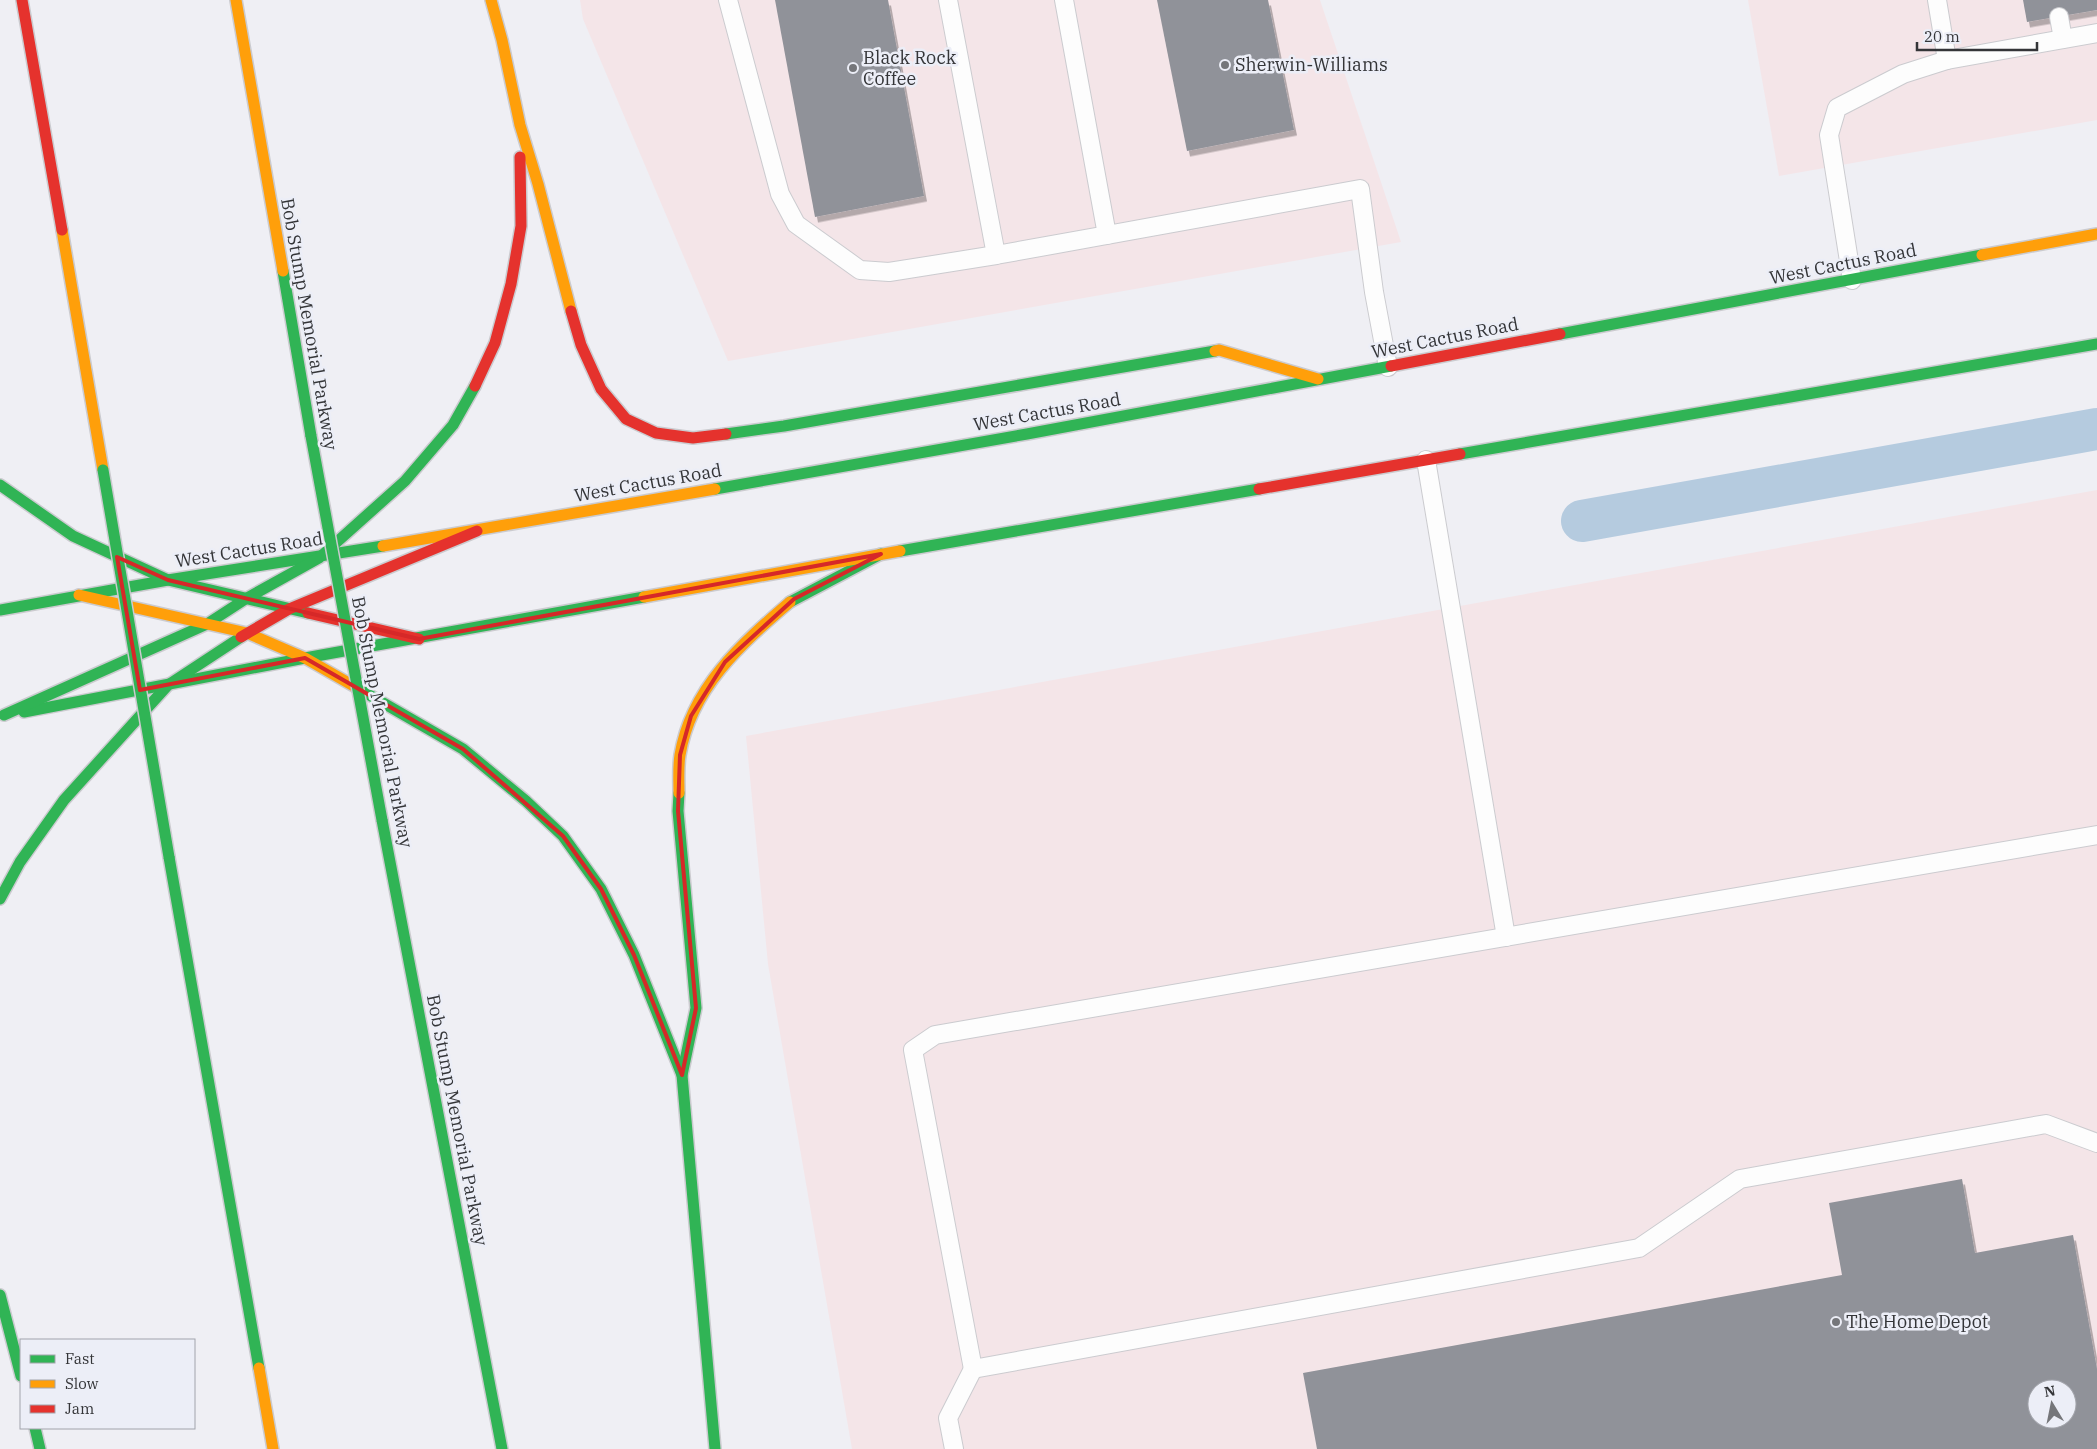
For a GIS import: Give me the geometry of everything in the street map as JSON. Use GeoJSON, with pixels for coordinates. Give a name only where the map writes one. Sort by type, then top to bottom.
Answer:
{"type":"FeatureCollection","features":[{"type":"Feature","properties":{"kind":"main road"},"geometry":{"type":"LineString","coordinates":[[22,0],[273,1449]]}},
{"type":"Feature","properties":{"kind":"main road","name":"Bob Stump Memorial Parkway"},"geometry":{"type":"LineString","coordinates":[[236,0],[311,436],[502,1449]]}},
{"type":"Feature","properties":{"kind":"main road"},"geometry":{"type":"LineString","coordinates":[[491,0],[502,40],[520,125],[538,184],[566,295],[581,345],[601,389],[626,419],[656,433],[693,438],[784,426],[1219,350],[1318,380]]}},
{"type":"Feature","properties":{"kind":"main road"},"geometry":{"type":"LineString","coordinates":[[2,715],[207,624],[247,598],[319,558],[405,482],[452,425],[478,382],[495,343],[509,293],[521,226],[520,125]]}},
{"type":"Feature","properties":{"kind":"main road","name":"West Cactus Road"},"geometry":{"type":"LineString","coordinates":[[0,610],[168,580],[319,558],[477,531],[1027,434],[2097,234]]}},
{"type":"Feature","properties":{"kind":"main road"},"geometry":{"type":"LineString","coordinates":[[2,715],[881,554],[2097,344]]}},
{"type":"Feature","properties":{"kind":"main road"},"geometry":{"type":"LineString","coordinates":[[0,485],[74,536],[168,580],[419,639]]}},
{"type":"Feature","properties":{"kind":"main road"},"geometry":{"type":"LineString","coordinates":[[0,899],[20,862],[64,800],[168,686],[247,633],[289,608],[477,531]]}},
{"type":"Feature","properties":{"kind":"main road"},"geometry":{"type":"LineString","coordinates":[[682,1075],[696,1008],[678,811],[680,755],[691,716],[712,678],[756,631],[794,599],[881,554]]}},
{"type":"Feature","properties":{"kind":"main road"},"geometry":{"type":"LineString","coordinates":[[79,595],[247,633],[305,658],[463,749],[526,801],[562,836],[601,889],[634,955],[682,1075],[715,1449]]}},
{"type":"Feature","properties":{"kind":"main road"},"geometry":{"type":"LineString","coordinates":[[0,1295],[20,1372]]}},
{"type":"Feature","properties":{"kind":"main road"},"geometry":{"type":"LineString","coordinates":[[35,1429],[40,1449]]}},
{"type":"Feature","properties":{"kind":"lane"},"geometry":{"type":"LineString","coordinates":[[728,0],[780,194],[796,224],[860,270],[889,272],[996,255],[1360,189],[1374,292],[1388,366]]}},
{"type":"Feature","properties":{"kind":"lane"},"geometry":{"type":"LineString","coordinates":[[948,0],[996,255]]}},
{"type":"Feature","properties":{"kind":"lane"},"geometry":{"type":"LineString","coordinates":[[1064,0],[1107,235]]}},
{"type":"Feature","properties":{"kind":"lane"},"geometry":{"type":"LineString","coordinates":[[1937,0],[1947,60]]}},
{"type":"Feature","properties":{"kind":"lane"},"geometry":{"type":"LineString","coordinates":[[2059,17],[2063,39]]}},
{"type":"Feature","properties":{"kind":"lane"},"geometry":{"type":"LineString","coordinates":[[1852,280],[1829,135],[1837,108],[1903,74],[1947,60],[2097,32]]}},
{"type":"Feature","properties":{"kind":"lane"},"geometry":{"type":"LineString","coordinates":[[1426,460],[1506,937]]}},
{"type":"Feature","properties":{"kind":"lane"},"geometry":{"type":"LineString","coordinates":[[954,1449],[948,1418],[973,1369],[913,1050],[936,1035],[2097,835]]}},
{"type":"Feature","properties":{"kind":"lane"},"geometry":{"type":"LineString","coordinates":[[973,1369],[1639,1248],[1740,1179],[2046,1124],[2097,1143]]}},
{"type":"Feature","properties":{"kind":"highlighted area"},"geometry":{"type":"Polygon","coordinates":[[[881,554],[794,599],[725,662],[691,716],[680,755],[678,811],[696,1008],[682,1075],[634,955],[601,889],[563,836],[463,749],[425,726],[305,658],[140,690],[117,557],[168,580],[419,639],[881,554]]]}},
{"type":"Feature","properties":{"kind":"shaded area"},"geometry":{"type":"Polygon","coordinates":[[[580,0],[1320,0],[1401,242],[728,361],[583,19],[580,0]]]}},
{"type":"Feature","properties":{"kind":"shaded area"},"geometry":{"type":"Polygon","coordinates":[[[1748,0],[2097,0],[2097,120],[1779,176],[1748,0]]]}},
{"type":"Feature","properties":{"kind":"shaded area"},"geometry":{"type":"Polygon","coordinates":[[[2097,490],[2097,1449],[852,1449],[768,964],[746,736],[2097,490]]]}},
{"type":"Feature","properties":{"kind":"building"},"geometry":{"type":"Polygon","coordinates":[[[775,0],[888,0],[924,196],[815,217],[775,0]]]}},
{"type":"Feature","properties":{"kind":"building","name":"Sherwin-Williams"},"geometry":{"type":"Polygon","coordinates":[[[1157,0],[1268,0],[1294,130],[1187,151],[1157,0]]]}},
{"type":"Feature","properties":{"kind":"building"},"geometry":{"type":"Polygon","coordinates":[[[2023,0],[2097,0],[2097,10],[2027,22],[2023,0]]]}},
{"type":"Feature","properties":{"kind":"building","name":"The Home Depot"},"geometry":{"type":"Polygon","coordinates":[[[1962,1179],[1975,1253],[2073,1235],[2097,1369],[2097,1449],[1317,1449],[1303,1373],[1842,1275],[1829,1203],[1962,1179]]]}},
{"type":"Feature","properties":{"kind":"waterway"},"geometry":{"type":"LineString","coordinates":[[1582,521],[2097,429]]}},
{"type":"Feature","properties":{"kind":"traffic: fast"},"geometry":{"type":"LineString","coordinates":[[1560,334],[1982,255]]}},
{"type":"Feature","properties":{"kind":"traffic: fast"},"geometry":{"type":"LineString","coordinates":[[283,271],[311,436]]}},
{"type":"Feature","properties":{"kind":"traffic: fast"},"geometry":{"type":"LineString","coordinates":[[1460,454],[2097,344]]}},
{"type":"Feature","properties":{"kind":"traffic: fast"},"geometry":{"type":"LineString","coordinates":[[726,434],[784,426],[1215,351]]}},
{"type":"Feature","properties":{"kind":"traffic: fast"},"geometry":{"type":"LineString","coordinates":[[715,489],[1027,434],[1391,366]]}},
{"type":"Feature","properties":{"kind":"traffic: fast"},"geometry":{"type":"LineString","coordinates":[[4,715],[207,624],[247,598],[319,558],[405,481],[453,425],[475,386]]}},
{"type":"Feature","properties":{"kind":"traffic: fast"},"geometry":{"type":"LineString","coordinates":[[311,436],[382,820]]}},
{"type":"Feature","properties":{"kind":"traffic: fast"},"geometry":{"type":"LineString","coordinates":[[103,470],[169,857]]}},
{"type":"Feature","properties":{"kind":"traffic: fast"},"geometry":{"type":"LineString","coordinates":[[0,485],[73,536],[168,580],[308,613]]}},
{"type":"Feature","properties":{"kind":"traffic: fast"},"geometry":{"type":"LineString","coordinates":[[900,551],[1259,489]]}},
{"type":"Feature","properties":{"kind":"traffic: fast"},"geometry":{"type":"LineString","coordinates":[[0,610],[168,580],[383,546]]}},
{"type":"Feature","properties":{"kind":"traffic: fast"},"geometry":{"type":"LineString","coordinates":[[790,602],[881,554]]}},
{"type":"Feature","properties":{"kind":"traffic: fast"},"geometry":{"type":"LineString","coordinates":[[24,712],[305,658],[644,597]]}},
{"type":"Feature","properties":{"kind":"traffic: fast"},"geometry":{"type":"LineString","coordinates":[[0,899],[20,862],[64,800],[168,685],[241,637]]}},
{"type":"Feature","properties":{"kind":"traffic: fast"},"geometry":{"type":"LineString","coordinates":[[359,689],[463,749],[526,801],[563,836],[601,889],[634,955],[682,1075]]}},
{"type":"Feature","properties":{"kind":"traffic: fast"},"geometry":{"type":"LineString","coordinates":[[679,793],[678,811],[696,1008],[682,1075],[715,1449]]}},
{"type":"Feature","properties":{"kind":"traffic: fast"},"geometry":{"type":"LineString","coordinates":[[382,820],[502,1449]]}},
{"type":"Feature","properties":{"kind":"traffic: fast"},"geometry":{"type":"LineString","coordinates":[[169,857],[259,1368]]}},
{"type":"Feature","properties":{"kind":"traffic: fast"},"geometry":{"type":"LineString","coordinates":[[0,1295],[20,1372]]}},
{"type":"Feature","properties":{"kind":"traffic: fast"},"geometry":{"type":"LineString","coordinates":[[35,1429],[40,1449]]}},
{"type":"Feature","properties":{"kind":"traffic: slow"},"geometry":{"type":"LineString","coordinates":[[236,0],[283,271]]}},
{"type":"Feature","properties":{"kind":"traffic: slow"},"geometry":{"type":"LineString","coordinates":[[491,0],[502,40],[520,125],[538,184],[571,311]]}},
{"type":"Feature","properties":{"kind":"traffic: slow"},"geometry":{"type":"LineString","coordinates":[[62,230],[103,470]]}},
{"type":"Feature","properties":{"kind":"traffic: slow"},"geometry":{"type":"LineString","coordinates":[[1982,255],[2097,234]]}},
{"type":"Feature","properties":{"kind":"traffic: slow"},"geometry":{"type":"LineString","coordinates":[[1215,351],[1219,350],[1318,379]]}},
{"type":"Feature","properties":{"kind":"traffic: slow"},"geometry":{"type":"LineString","coordinates":[[383,546],[715,489]]}},
{"type":"Feature","properties":{"kind":"traffic: slow"},"geometry":{"type":"LineString","coordinates":[[644,597],[900,551]]}},
{"type":"Feature","properties":{"kind":"traffic: slow"},"geometry":{"type":"LineString","coordinates":[[79,595],[247,633],[305,658],[359,689]]}},
{"type":"Feature","properties":{"kind":"traffic: slow"},"geometry":{"type":"LineString","coordinates":[[679,793],[679,760],[686,731],[695,709],[707,688],[737,651],[790,602]]}},
{"type":"Feature","properties":{"kind":"traffic: slow"},"geometry":{"type":"LineString","coordinates":[[259,1368],[273,1449]]}},
{"type":"Feature","properties":{"kind":"traffic: jam"},"geometry":{"type":"LineString","coordinates":[[22,0],[62,230]]}},
{"type":"Feature","properties":{"kind":"traffic: jam"},"geometry":{"type":"LineString","coordinates":[[475,386],[495,343],[511,284],[521,226],[520,157]]}},
{"type":"Feature","properties":{"kind":"traffic: jam"},"geometry":{"type":"LineString","coordinates":[[571,311],[581,345],[601,389],[626,419],[656,433],[693,438],[726,434]]}},
{"type":"Feature","properties":{"kind":"traffic: jam"},"geometry":{"type":"LineString","coordinates":[[1391,366],[1560,334]]}},
{"type":"Feature","properties":{"kind":"traffic: jam"},"geometry":{"type":"LineString","coordinates":[[1259,489],[1460,454]]}},
{"type":"Feature","properties":{"kind":"traffic: jam"},"geometry":{"type":"LineString","coordinates":[[241,637],[289,609],[477,531]]}},
{"type":"Feature","properties":{"kind":"traffic: jam"},"geometry":{"type":"LineString","coordinates":[[308,613],[419,639]]}},
{"type":"Feature","properties":{"kind":"place","name":"Sherwin-Williams"},"geometry":{"type":"Point","coordinates":[1225,65]}},
{"type":"Feature","properties":{"kind":"place","name":"Black Rock Coffee"},"geometry":{"type":"Point","coordinates":[853,68]}},
{"type":"Feature","properties":{"kind":"place","name":"The Home Depot"},"geometry":{"type":"Point","coordinates":[1836,1322]}}]}
